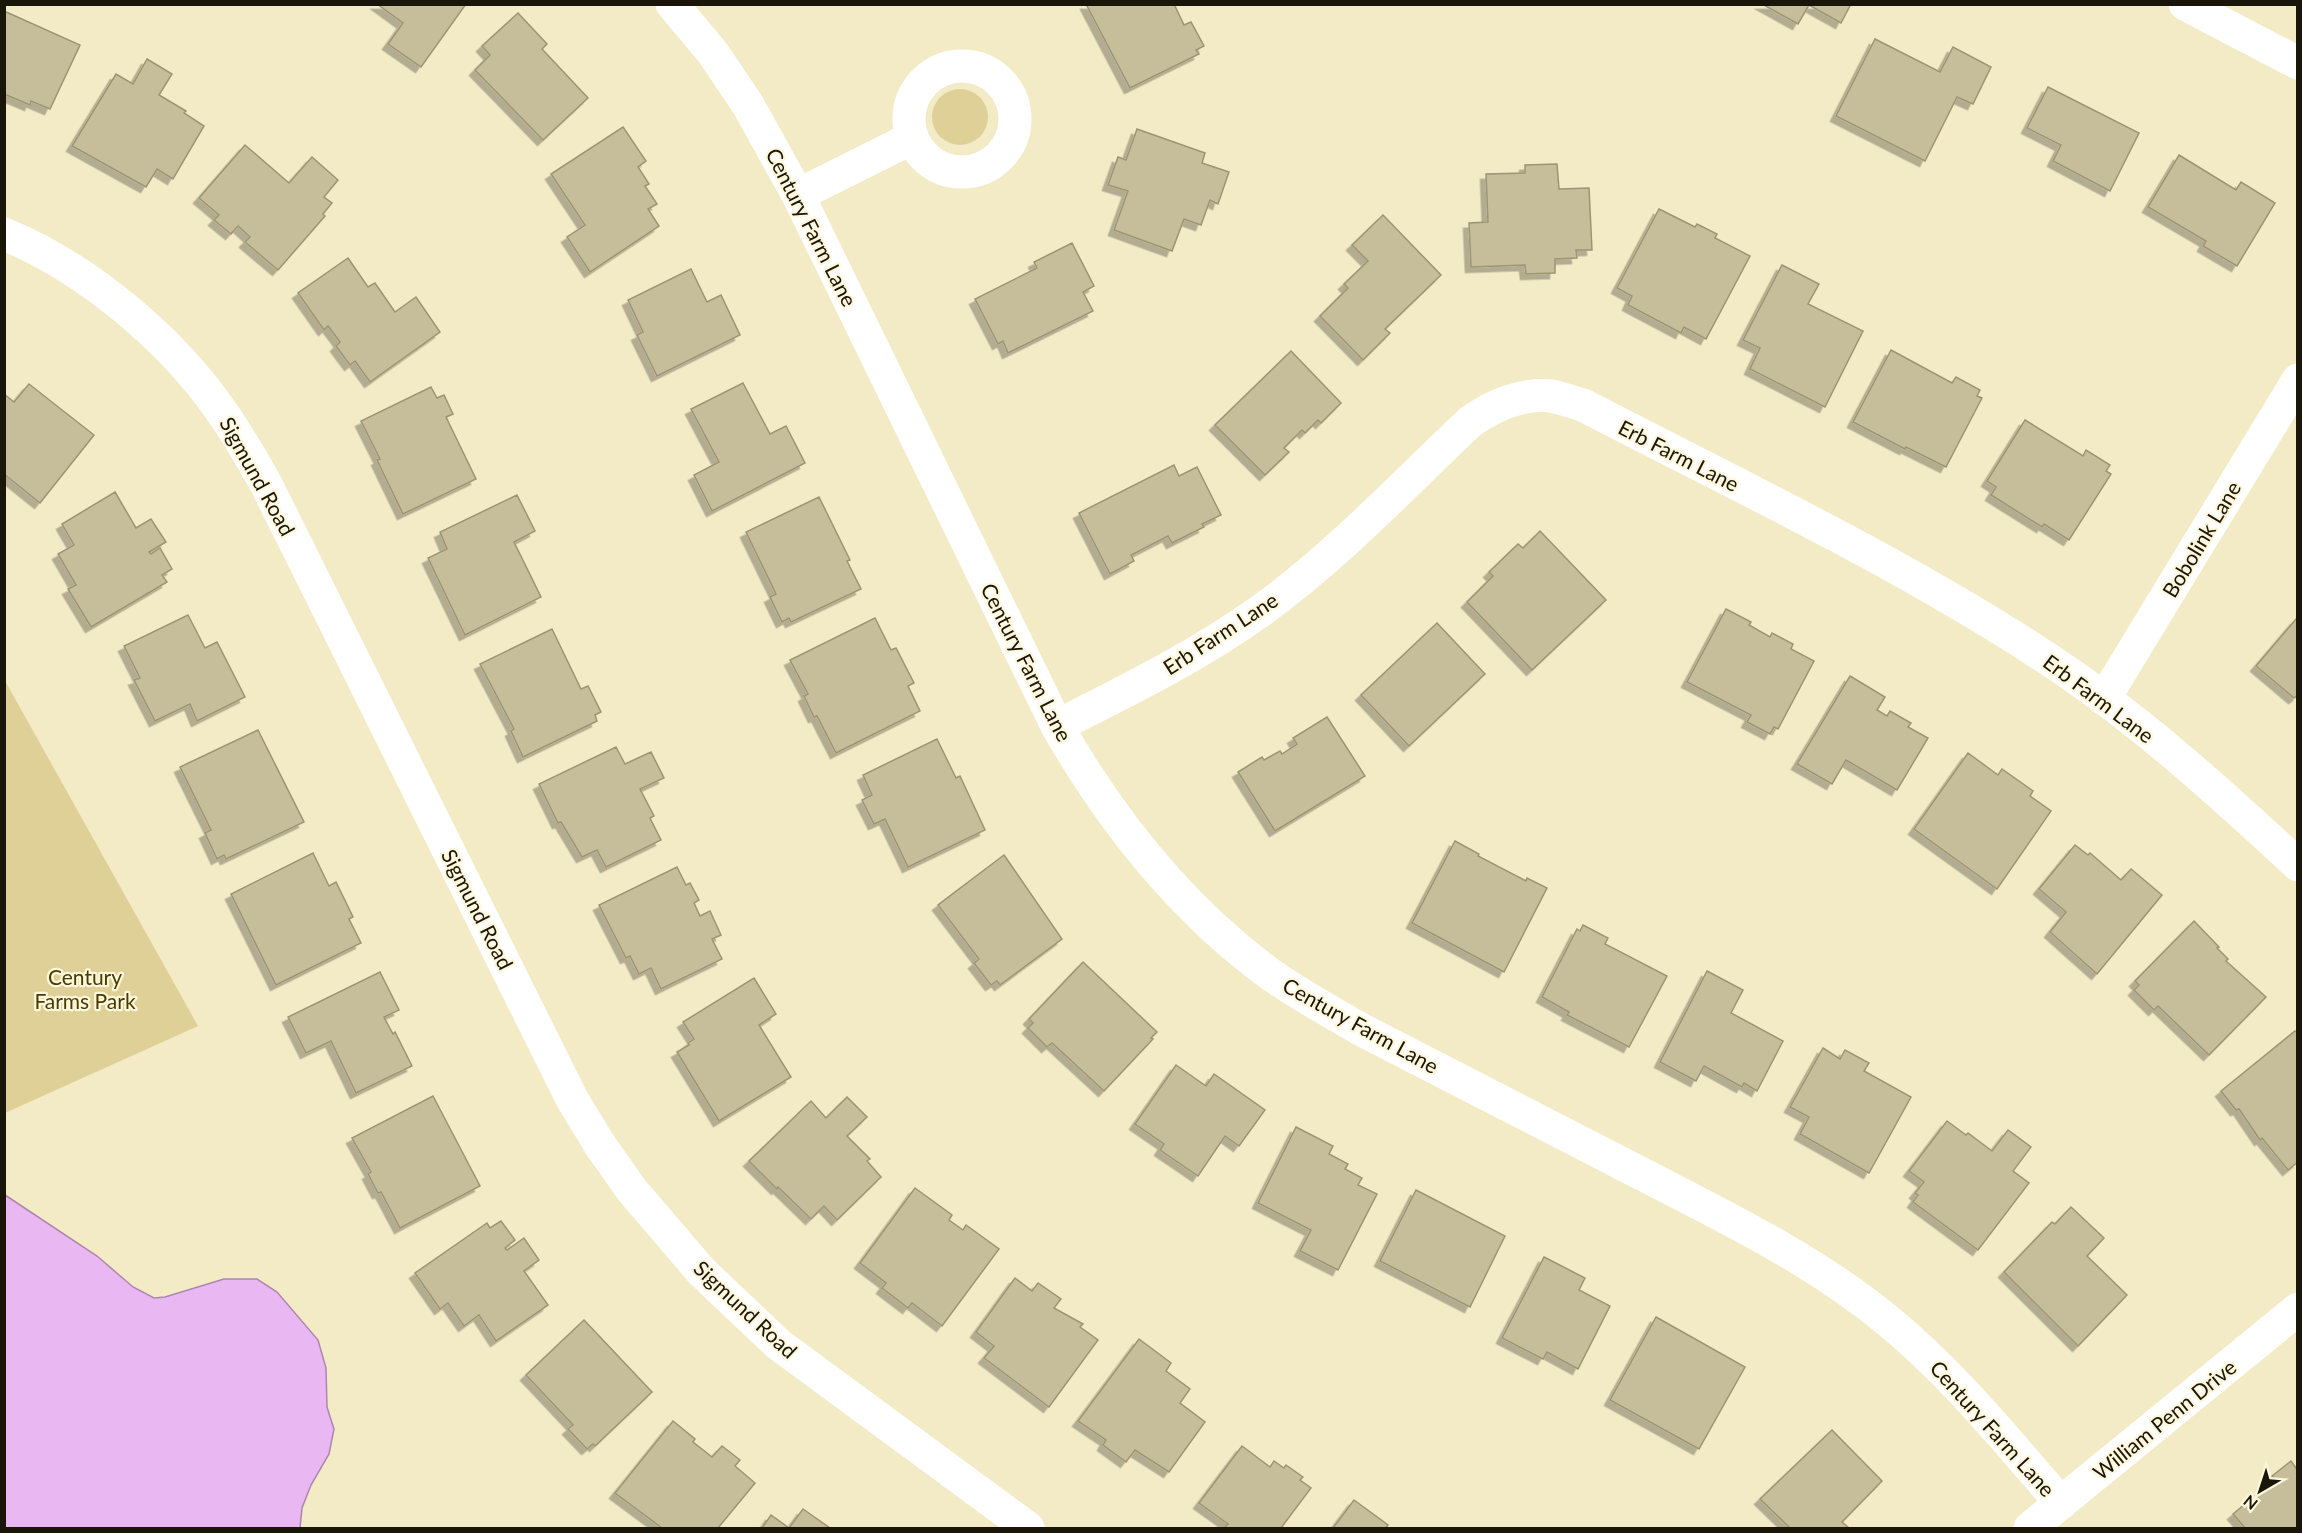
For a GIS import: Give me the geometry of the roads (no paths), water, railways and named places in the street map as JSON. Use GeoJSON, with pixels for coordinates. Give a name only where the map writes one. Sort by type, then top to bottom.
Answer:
{"type":"FeatureCollection","features":[{"type":"Feature","properties":{"kind":"street","name":"Century Farm Lane"},"geometry":{"type":"LineString","coordinates":[[672,4],[713,53],[748,105],[798,195],[1057,726],[1085,774],[1116,819],[1150,862],[1187,902],[1227,940],[1270,974],[1316,1004],[1364,1031],[1749,1229],[1826,1275],[1886,1319],[1942,1368],[1988,1417],[2061,1503]]}},
{"type":"Feature","properties":{"kind":"street"},"geometry":{"type":"LineString","coordinates":[[2185,4],[2298,63]]}},
{"type":"Feature","properties":{"kind":"street"},"geometry":{"type":"LineString","coordinates":[[798,195],[912,138]]}},
{"type":"Feature","properties":{"kind":"street","name":"Sigmund Road"},"geometry":{"type":"LineString","coordinates":[[4,234],[51,257],[90,282],[128,311],[156,336],[219,406],[267,486],[572,1099],[600,1145],[631,1189],[701,1271],[778,1344],[1028,1528]]}},
{"type":"Feature","properties":{"kind":"street","name":"Bobolink Lane"},"geometry":{"type":"LineString","coordinates":[[2104,699],[2298,380]]}},
{"type":"Feature","properties":{"kind":"street","name":"Erb Farm Lane"},"geometry":{"type":"LineString","coordinates":[[1057,726],[1194,654],[1259,612],[1323,561],[1471,421],[1492,407],[1516,398],[1550,396],[1583,405],[1925,583],[2046,657],[2104,699],[2210,784],[2298,865]]}},
{"type":"Feature","properties":{"kind":"street","name":"William Penn Drive"},"geometry":{"type":"LineString","coordinates":[[2030,1528],[2298,1309]]}},
{"type":"Feature","properties":{"kind":"park label","name":"Century Farms Park"},"geometry":{"type":"Point","coordinates":[85,988]}}]}
